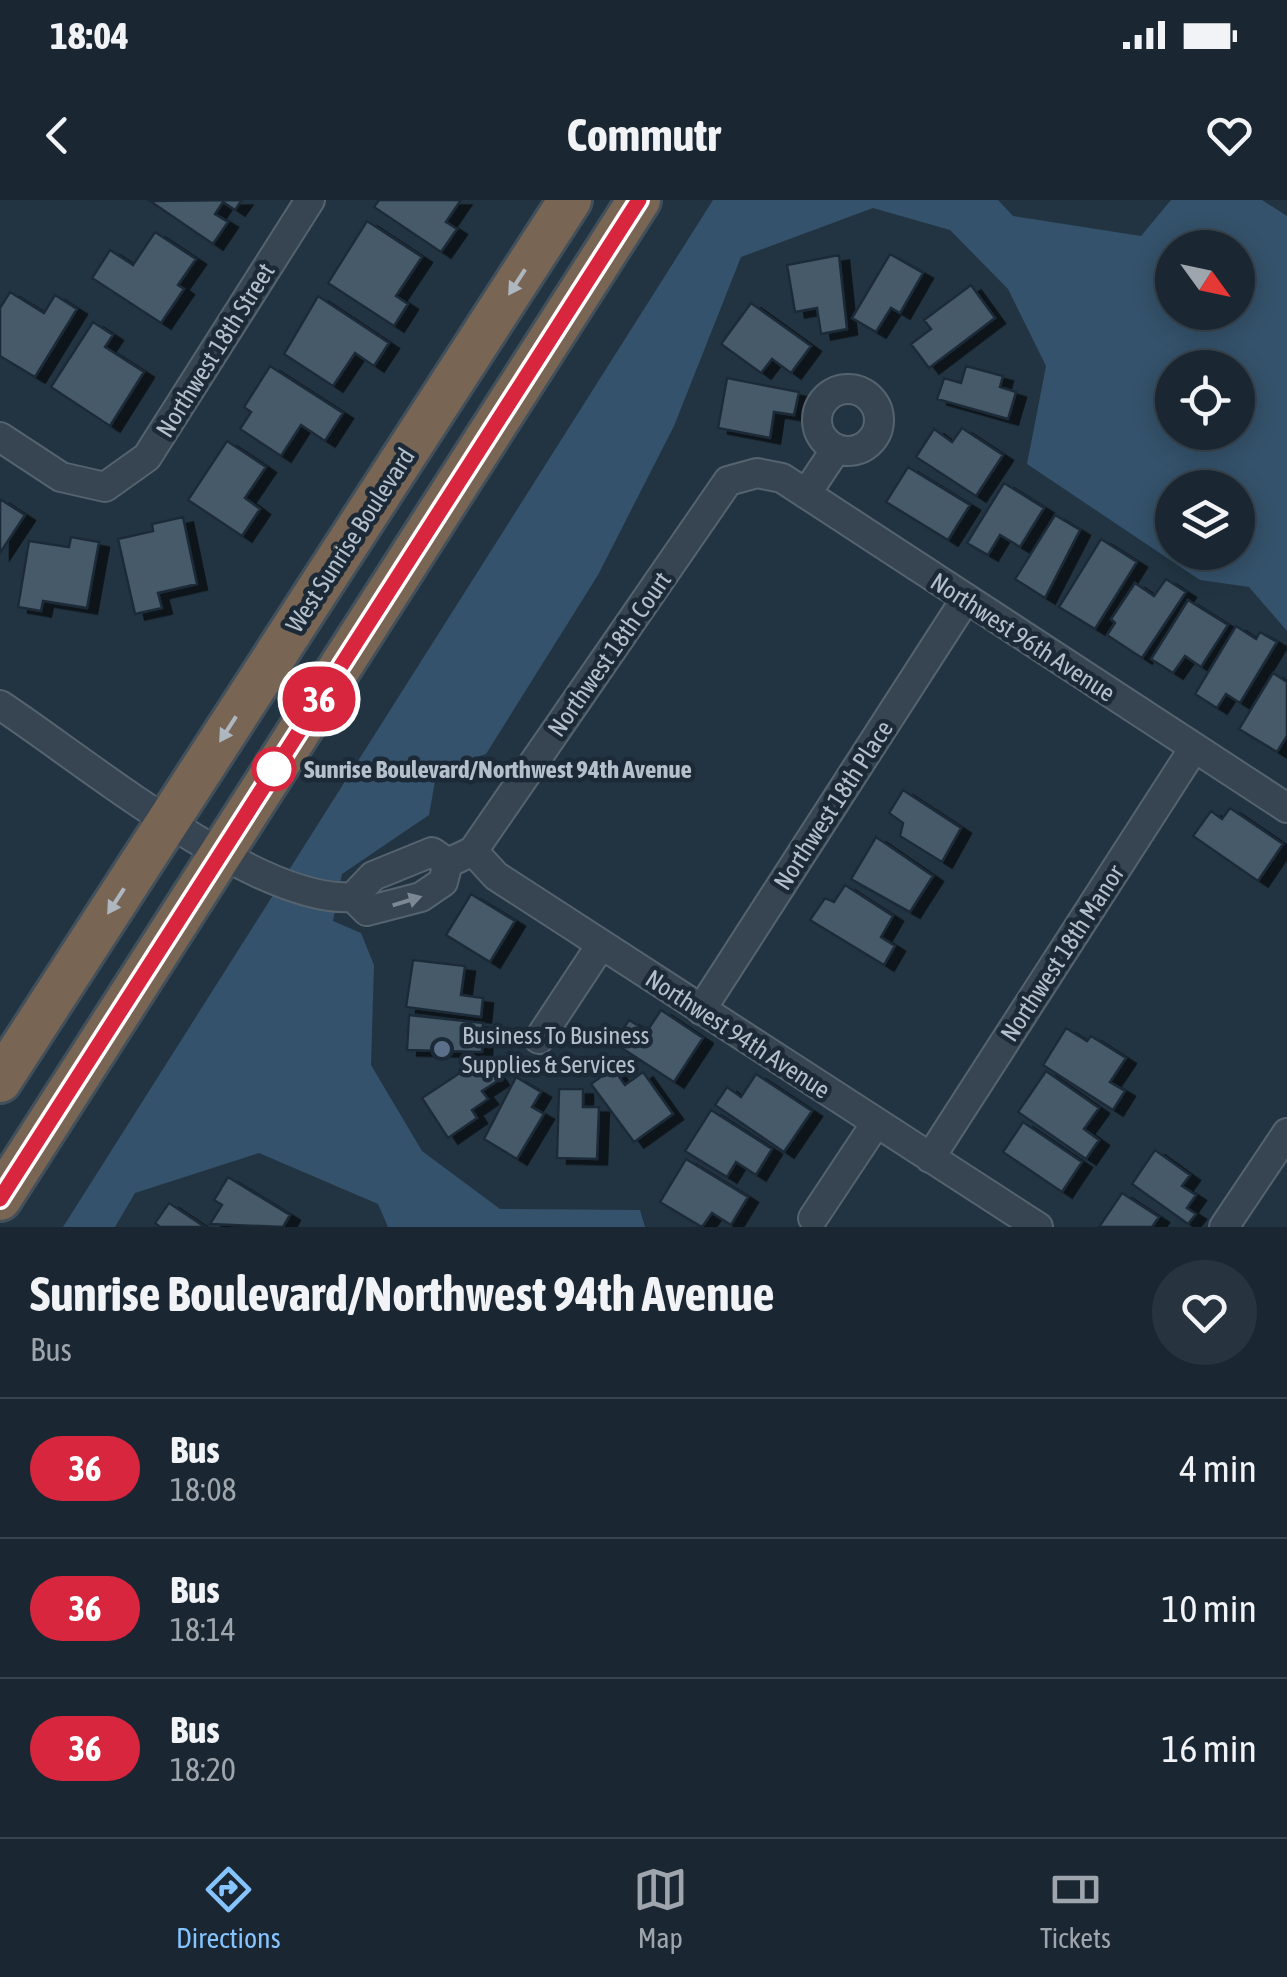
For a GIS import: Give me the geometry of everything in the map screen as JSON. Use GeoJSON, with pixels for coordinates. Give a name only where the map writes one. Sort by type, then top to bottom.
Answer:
{"type":"FeatureCollection","features":[{"type":"Feature","properties":{"kind":"highway","name":"West Sunrise Boulevard"},"geometry":{"type":"LineString","coordinates":[[0,1081],[570,200]]}},
{"type":"Feature","properties":{"kind":"highway"},"geometry":{"type":"LineString","coordinates":[[0,1199],[639,200]]}},
{"type":"Feature","properties":{"kind":"street","name":"Northwest 18th Street"},"geometry":{"type":"LineString","coordinates":[[0,437],[62,477],[105,487],[147,458],[310,200]]}},
{"type":"Feature","properties":{"kind":"street"},"geometry":{"type":"LineString","coordinates":[[806,494],[836,449]]}},
{"type":"Feature","properties":{"kind":"street","name":"Northwest 96th Avenue"},"geometry":{"type":"LineString","coordinates":[[757,473],[782,478],[1287,808]]}},
{"type":"Feature","properties":{"kind":"street","name":"Northwest 18th Court"},"geometry":{"type":"LineString","coordinates":[[461,857],[728,482],[757,473]]}},
{"type":"Feature","properties":{"kind":"street","name":"Northwest 18th Place"},"geometry":{"type":"LineString","coordinates":[[701,1010],[965,600]]}},
{"type":"Feature","properties":{"kind":"street"},"geometry":{"type":"LineString","coordinates":[[0,705],[169,819],[272,880],[348,897],[373,876],[432,852],[461,857]]}},
{"type":"Feature","properties":{"kind":"street","name":"Northwest 18th Manor"},"geometry":{"type":"LineString","coordinates":[[930,1158],[1194,748]]}},
{"type":"Feature","properties":{"kind":"street","name":"Northwest 94th Avenue"},"geometry":{"type":"LineString","coordinates":[[461,857],[1038,1227]]}},
{"type":"Feature","properties":{"kind":"street"},"geometry":{"type":"LineString","coordinates":[[539,1040],[600,945]]}},
{"type":"Feature","properties":{"kind":"street"},"geometry":{"type":"LineString","coordinates":[[813,1218],[876,1123]]}},
{"type":"Feature","properties":{"kind":"street"},"geometry":{"type":"LineString","coordinates":[[1224,1227],[1287,1133]]}},
{"type":"Feature","properties":{"kind":"water"},"geometry":{"type":"Polygon","coordinates":[[[713,200],[998,200],[1013,216],[1141,236],[1171,200],[1262,200],[1287,216],[1287,631],[1249,587],[1200,580],[1185,570],[1255,570],[1255,470],[1155,470],[1155,550],[1027,464],[1046,366],[1008,289],[950,230],[873,208],[741,257],[674,426],[598,575],[486,754],[437,770],[429,815],[342,874],[333,921],[361,933],[374,965],[371,1065],[422,1151],[500,1209],[640,1210],[645,1227],[388,1227],[378,1204],[259,1153],[135,1193],[115,1227],[63,1227],[713,200]]]}},
{"type":"Feature","properties":{"kind":"building"},"geometry":{"type":"Polygon","coordinates":[[[242,200],[235,210],[223,202],[215,214],[228,222],[213,244],[150,201],[242,200]]]}},
{"type":"Feature","properties":{"kind":"building"},"geometry":{"type":"Polygon","coordinates":[[[379,200],[461,200],[446,222],[457,229],[441,252],[374,207],[379,200]]]}},
{"type":"Feature","properties":{"kind":"building"},"geometry":{"type":"Polygon","coordinates":[[[367,221],[422,257],[396,296],[408,304],[394,326],[328,283],[367,221]]]}},
{"type":"Feature","properties":{"kind":"building"},"geometry":{"type":"Polygon","coordinates":[[[155,232],[196,259],[178,285],[184,289],[161,323],[92,278],[110,250],[133,265],[155,232]]]}},
{"type":"Feature","properties":{"kind":"building"},"geometry":{"type":"Polygon","coordinates":[[[890,254],[923,273],[900,313],[891,308],[876,332],[852,318],[890,254]]]}},
{"type":"Feature","properties":{"kind":"building"},"geometry":{"type":"Polygon","coordinates":[[[839,255],[847,329],[821,334],[817,308],[795,312],[787,265],[839,255]]]}},
{"type":"Feature","properties":{"kind":"building"},"geometry":{"type":"Polygon","coordinates":[[[971,285],[995,318],[929,368],[911,344],[931,329],[924,320],[971,285]]]}},
{"type":"Feature","properties":{"kind":"building"},"geometry":{"type":"Polygon","coordinates":[[[10,292],[44,313],[55,295],[77,309],[35,377],[0,356],[0,308],[10,292]]]}},
{"type":"Feature","properties":{"kind":"building"},"geometry":{"type":"Polygon","coordinates":[[[318,296],[389,343],[374,366],[355,353],[333,386],[284,354],[318,296]]]}},
{"type":"Feature","properties":{"kind":"building"},"geometry":{"type":"Polygon","coordinates":[[[751,303],[811,346],[791,373],[772,359],[761,373],[721,344],[751,303]]]}},
{"type":"Feature","properties":{"kind":"building"},"geometry":{"type":"Polygon","coordinates":[[[93,322],[113,335],[105,347],[144,372],[110,426],[51,387],[93,322]]]}},
{"type":"Feature","properties":{"kind":"building"},"geometry":{"type":"Polygon","coordinates":[[[270,366],[343,413],[325,441],[301,425],[281,456],[240,429],[251,412],[244,407],[270,366]]]}},
{"type":"Feature","properties":{"kind":"building"},"geometry":{"type":"Polygon","coordinates":[[[966,366],[1003,376],[1000,387],[1016,392],[1008,419],[937,399],[944,378],[961,383],[966,366]]]}},
{"type":"Feature","properties":{"kind":"building"},"geometry":{"type":"Polygon","coordinates":[[[727,378],[799,392],[794,415],[774,412],[770,438],[718,428],[727,378]]]}},
{"type":"Feature","properties":{"kind":"building"},"geometry":{"type":"Polygon","coordinates":[[[962,428],[1003,455],[976,496],[916,457],[934,429],[952,442],[962,428]]]}},
{"type":"Feature","properties":{"kind":"building"},"geometry":{"type":"Polygon","coordinates":[[[227,441],[266,467],[245,498],[260,509],[242,536],[188,500],[227,441]]]}},
{"type":"Feature","properties":{"kind":"building"},"geometry":{"type":"Polygon","coordinates":[[[908,467],[970,505],[948,540],[886,502],[908,467]]]}},
{"type":"Feature","properties":{"kind":"building"},"geometry":{"type":"Polygon","coordinates":[[[1004,483],[1044,508],[1020,547],[1000,535],[988,555],[967,543],[1004,483]]]}},
{"type":"Feature","properties":{"kind":"building"},"geometry":{"type":"Polygon","coordinates":[[[0,499],[25,515],[0,553],[0,499]]]}},
{"type":"Feature","properties":{"kind":"building"},"geometry":{"type":"Polygon","coordinates":[[[1055,515],[1080,530],[1045,598],[1015,579],[1055,515]]]}},
{"type":"Feature","properties":{"kind":"building"},"geometry":{"type":"Polygon","coordinates":[[[183,517],[197,584],[158,593],[162,608],[135,614],[118,539],[153,531],[152,524],[183,517]]]}},
{"type":"Feature","properties":{"kind":"building"},"geometry":{"type":"Polygon","coordinates":[[[71,537],[99,542],[87,608],[43,601],[41,611],[18,607],[29,541],[69,547],[71,537]]]}},
{"type":"Feature","properties":{"kind":"building"},"geometry":{"type":"Polygon","coordinates":[[[1101,539],[1137,562],[1095,629],[1059,607],[1101,539]]]}},
{"type":"Feature","properties":{"kind":"building"},"geometry":{"type":"Polygon","coordinates":[[[1166,579],[1186,592],[1142,658],[1107,635],[1115,623],[1111,619],[1135,583],[1154,596],[1166,579]]]}},
{"type":"Feature","properties":{"kind":"building"},"geometry":{"type":"Polygon","coordinates":[[[1188,600],[1228,625],[1201,667],[1185,656],[1173,673],[1151,659],[1188,600]]]}},
{"type":"Feature","properties":{"kind":"building"},"geometry":{"type":"Polygon","coordinates":[[[1236,626],[1256,639],[1260,632],[1277,642],[1240,703],[1226,694],[1217,708],[1195,694],[1236,626]]]}},
{"type":"Feature","properties":{"kind":"building"},"geometry":{"type":"Polygon","coordinates":[[[1273,673],[1287,682],[1287,736],[1277,752],[1239,729],[1273,673]]]}},
{"type":"Feature","properties":{"kind":"building"},"geometry":{"type":"Polygon","coordinates":[[[903,790],[961,828],[942,862],[900,836],[903,823],[889,813],[903,790]]]}},
{"type":"Feature","properties":{"kind":"building"},"geometry":{"type":"Polygon","coordinates":[[[1230,808],[1283,844],[1258,881],[1193,836],[1211,811],[1222,819],[1230,808]]]}},
{"type":"Feature","properties":{"kind":"building"},"geometry":{"type":"Polygon","coordinates":[[[876,837],[933,876],[910,912],[851,879],[876,837]]]}},
{"type":"Feature","properties":{"kind":"building"},"geometry":{"type":"Polygon","coordinates":[[[845,885],[893,916],[881,937],[895,946],[884,965],[810,920],[825,898],[834,902],[845,885]]]}},
{"type":"Feature","properties":{"kind":"building"},"geometry":{"type":"Polygon","coordinates":[[[471,894],[515,921],[490,962],[446,935],[471,894]]]}},
{"type":"Feature","properties":{"kind":"building"},"geometry":{"type":"Polygon","coordinates":[[[413,960],[465,966],[461,995],[483,998],[481,1017],[406,1007],[413,960]]]}},
{"type":"Feature","properties":{"kind":"building"},"geometry":{"type":"Polygon","coordinates":[[[661,1010],[703,1038],[674,1082],[614,1043],[629,1020],[647,1031],[661,1010]]]}},
{"type":"Feature","properties":{"kind":"building"},"geometry":{"type":"Polygon","coordinates":[[[409,1015],[483,1023],[482,1052],[407,1050],[409,1015]]]}},
{"type":"Feature","properties":{"kind":"building"},"geometry":{"type":"Polygon","coordinates":[[[1066,1028],[1087,1041],[1091,1036],[1126,1058],[1110,1082],[1125,1091],[1113,1110],[1043,1065],[1066,1028]]]}},
{"type":"Feature","properties":{"kind":"building"},"geometry":{"type":"Polygon","coordinates":[[[484,1057],[499,1080],[482,1091],[488,1099],[472,1110],[477,1118],[448,1138],[422,1098],[484,1057]]]}},
{"type":"Feature","properties":{"kind":"building"},"geometry":{"type":"Polygon","coordinates":[[[613,1068],[625,1085],[643,1072],[673,1114],[634,1142],[591,1084],[613,1068]]]}},
{"type":"Feature","properties":{"kind":"building"},"geometry":{"type":"Polygon","coordinates":[[[1046,1071],[1099,1108],[1084,1129],[1099,1140],[1086,1159],[1018,1112],[1046,1071]]]}},
{"type":"Feature","properties":{"kind":"building"},"geometry":{"type":"Polygon","coordinates":[[[756,1074],[812,1111],[784,1152],[715,1105],[727,1087],[741,1097],[756,1074]]]}},
{"type":"Feature","properties":{"kind":"building"},"geometry":{"type":"Polygon","coordinates":[[[516,1077],[541,1092],[532,1107],[544,1114],[517,1159],[484,1139],[516,1077]]]}},
{"type":"Feature","properties":{"kind":"building"},"geometry":{"type":"Polygon","coordinates":[[[559,1089],[583,1089],[583,1107],[599,1107],[597,1159],[557,1158],[559,1089]]]}},
{"type":"Feature","properties":{"kind":"building"},"geometry":{"type":"Polygon","coordinates":[[[711,1110],[772,1149],[756,1175],[736,1162],[727,1177],[685,1151],[711,1110]]]}},
{"type":"Feature","properties":{"kind":"building"},"geometry":{"type":"Polygon","coordinates":[[[1023,1122],[1082,1162],[1062,1192],[1003,1152],[1023,1122]]]}},
{"type":"Feature","properties":{"kind":"building"},"geometry":{"type":"Polygon","coordinates":[[[1155,1150],[1190,1175],[1182,1186],[1196,1195],[1187,1208],[1196,1214],[1188,1224],[1132,1184],[1155,1150]]]}},
{"type":"Feature","properties":{"kind":"building"},"geometry":{"type":"Polygon","coordinates":[[[686,1159],[748,1197],[731,1225],[712,1213],[702,1227],[660,1202],[686,1159]]]}},
{"type":"Feature","properties":{"kind":"building"},"geometry":{"type":"Polygon","coordinates":[[[228,1177],[290,1215],[283,1227],[210,1224],[222,1205],[214,1200],[228,1177]]]}},
{"type":"Feature","properties":{"kind":"building"},"geometry":{"type":"Polygon","coordinates":[[[1122,1193],[1159,1217],[1152,1227],[1099,1227],[1122,1193]]]}},
{"type":"Feature","properties":{"kind":"building"},"geometry":{"type":"Polygon","coordinates":[[[169,1203],[205,1227],[160,1227],[155,1223],[169,1203]]]}},
{"type":"Feature","properties":{"kind":"bus line","name":"36"},"geometry":{"type":"LineString","coordinates":[[0,1199],[639,200]]}},
{"type":"Feature","properties":{"kind":"place","name":"Sunrise Boulevard/Northwest 94th Avenue"},"geometry":{"type":"Point","coordinates":[274,769]}},
{"type":"Feature","properties":{"kind":"place","name":"Business To Business Supplies & Services"},"geometry":{"type":"Point","coordinates":[442,1049]}}]}
